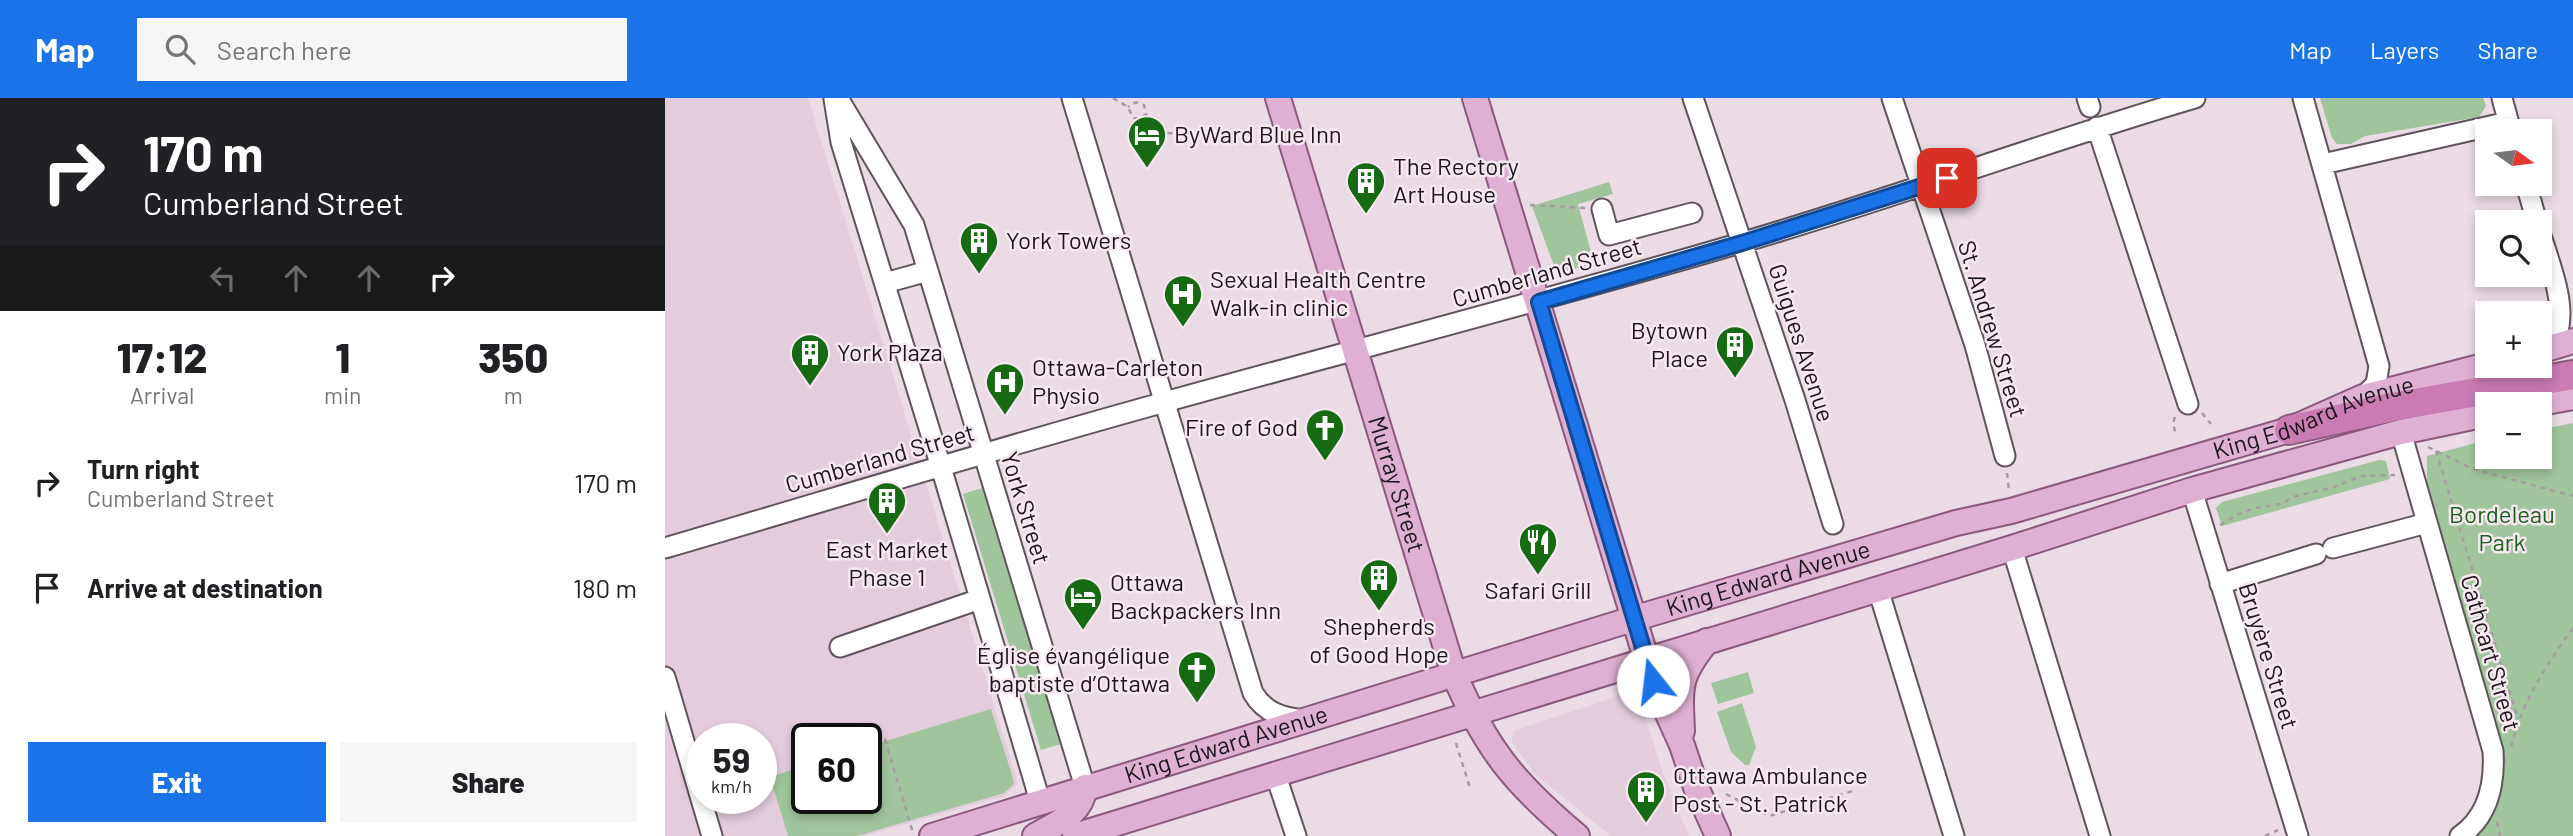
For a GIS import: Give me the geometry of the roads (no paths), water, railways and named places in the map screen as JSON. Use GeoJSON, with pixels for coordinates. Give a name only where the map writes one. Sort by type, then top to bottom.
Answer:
{"type":"FeatureCollection","features":[{"type":"Feature","properties":{"kind":"highway"},"geometry":{"type":"LineString","coordinates":[[2289,430],[2392,407],[2573,375]]}},
{"type":"Feature","properties":{"kind":"main road","name":"Murray Street"},"geometry":{"type":"LineString","coordinates":[[1278,98],[1454,674],[1471,713],[1506,768],[1530,795],[1577,836]]}},
{"type":"Feature","properties":{"kind":"main road"},"geometry":{"type":"LineString","coordinates":[[1475,98],[1636,618],[1653,681],[1682,745],[1697,791],[1717,836]]}},
{"type":"Feature","properties":{"kind":"main road","name":"King Edward Avenue"},"geometry":{"type":"LineString","coordinates":[[932,836],[1636,618],[1956,523],[2011,511],[2289,430],[2363,397],[2475,368]]}},
{"type":"Feature","properties":{"kind":"main road"},"geometry":{"type":"LineString","coordinates":[[2552,401],[2573,397]]}},
{"type":"Feature","properties":{"kind":"main road","name":"King Edward Avenue"},"geometry":{"type":"LineString","coordinates":[[1088,834],[2192,490],[2401,432],[2475,417]]}},
{"type":"Feature","properties":{"kind":"main road"},"geometry":{"type":"LineString","coordinates":[[1956,523],[1989,526],[2003,532],[2012,548]]}},
{"type":"Feature","properties":{"kind":"main road"},"geometry":{"type":"LineString","coordinates":[[1682,745],[1680,687],[1687,665],[1707,641]]}},
{"type":"Feature","properties":{"kind":"main road"},"geometry":{"type":"LineString","coordinates":[[1035,836],[1070,816],[1086,787]]}},
{"type":"Feature","properties":{"kind":"street","name":"York Street"},"geometry":{"type":"LineString","coordinates":[[836,98],[914,225],[1086,787]]}},
{"type":"Feature","properties":{"kind":"street","name":"York Street"},"geometry":{"type":"LineString","coordinates":[[836,98],[841,142],[941,467],[1039,801]]}},
{"type":"Feature","properties":{"kind":"street","name":"Guigues Avenue"},"geometry":{"type":"LineString","coordinates":[[1693,98],[1833,524]]}},
{"type":"Feature","properties":{"kind":"street","name":"St. Andrew Street"},"geometry":{"type":"LineString","coordinates":[[1892,98],[1975,345],[2005,456]]}},
{"type":"Feature","properties":{"kind":"street","name":"Cumberland Street"},"geometry":{"type":"LineString","coordinates":[[665,548],[1166,402],[1539,302],[1742,243],[1921,187],[2097,127],[2196,98]]}},
{"type":"Feature","properties":{"kind":"street"},"geometry":{"type":"LineString","coordinates":[[2303,98],[2379,366],[2376,384],[2363,397]]}},
{"type":"Feature","properties":{"kind":"street"},"geometry":{"type":"LineString","coordinates":[[2502,98],[2508,119]]}},
{"type":"Feature","properties":{"kind":"street"},"geometry":{"type":"LineString","coordinates":[[1076,113],[1253,693],[1264,706],[1278,715],[1306,720]]}},
{"type":"Feature","properties":{"kind":"street"},"geometry":{"type":"LineString","coordinates":[[2097,127],[2188,404]]}},
{"type":"Feature","properties":{"kind":"street"},"geometry":{"type":"LineString","coordinates":[[2323,164],[2475,134]]}},
{"type":"Feature","properties":{"kind":"street"},"geometry":{"type":"LineString","coordinates":[[1602,209],[1609,235],[1692,213]]}},
{"type":"Feature","properties":{"kind":"street"},"geometry":{"type":"LineString","coordinates":[[885,283],[928,271]]}},
{"type":"Feature","properties":{"kind":"street"},"geometry":{"type":"LineString","coordinates":[[2552,273],[2561,309],[2561,321],[2554,346]]}},
{"type":"Feature","properties":{"kind":"street","name":"Cathcart Street"},"geometry":{"type":"LineString","coordinates":[[2401,432],[2493,751],[2491,812],[2460,836]]}},
{"type":"Feature","properties":{"kind":"street","name":"Bruyère Street"},"geometry":{"type":"LineString","coordinates":[[2192,490],[2298,836]]}},
{"type":"Feature","properties":{"kind":"street"},"geometry":{"type":"LineString","coordinates":[[2220,584],[2324,551],[2427,523]]}},
{"type":"Feature","properties":{"kind":"street"},"geometry":{"type":"LineString","coordinates":[[2012,548],[2100,836]]}},
{"type":"Feature","properties":{"kind":"street"},"geometry":{"type":"LineString","coordinates":[[1878,589],[1954,836]]}},
{"type":"Feature","properties":{"kind":"street"},"geometry":{"type":"LineString","coordinates":[[841,647],[980,599]]}},
{"type":"Feature","properties":{"kind":"street"},"geometry":{"type":"LineString","coordinates":[[665,677],[712,836]]}},
{"type":"Feature","properties":{"kind":"street"},"geometry":{"type":"LineString","coordinates":[[1276,776],[1296,836]]}},
{"type":"Feature","properties":{"kind":"place","name":"ByWard Blue Inn"},"geometry":{"type":"Point","coordinates":[1147,169]}},
{"type":"Feature","properties":{"kind":"place","name":"The Rectory Art House"},"geometry":{"type":"Point","coordinates":[1366,215]}},
{"type":"Feature","properties":{"kind":"place","name":"York Towers"},"geometry":{"type":"Point","coordinates":[979,275]}},
{"type":"Feature","properties":{"kind":"place","name":"Sexual Health Centre Walk-in clinic"},"geometry":{"type":"Point","coordinates":[1183,328]}},
{"type":"Feature","properties":{"kind":"place","name":"Bytown Place"},"geometry":{"type":"Point","coordinates":[1735,379]}},
{"type":"Feature","properties":{"kind":"place","name":"York Plaza"},"geometry":{"type":"Point","coordinates":[810,387]}},
{"type":"Feature","properties":{"kind":"place","name":"Ottawa-Carleton Physio"},"geometry":{"type":"Point","coordinates":[1005,416]}},
{"type":"Feature","properties":{"kind":"place","name":"Fire of God"},"geometry":{"type":"Point","coordinates":[1325,462]}},
{"type":"Feature","properties":{"kind":"place","name":"East Market Phase 1"},"geometry":{"type":"Point","coordinates":[887,535]}},
{"type":"Feature","properties":{"kind":"place","name":"Safari Grill"},"geometry":{"type":"Point","coordinates":[1538,576]}},
{"type":"Feature","properties":{"kind":"place","name":"Shepherds of Good Hope"},"geometry":{"type":"Point","coordinates":[1379,612]}},
{"type":"Feature","properties":{"kind":"place","name":"Ottawa Backpackers Inn"},"geometry":{"type":"Point","coordinates":[1083,631]}},
{"type":"Feature","properties":{"kind":"place","name":"Église évangélique baptiste d’Ottawa"},"geometry":{"type":"Point","coordinates":[1197,704]}},
{"type":"Feature","properties":{"kind":"place","name":"Ottawa Ambulance Post - St. Patrick"},"geometry":{"type":"Point","coordinates":[1646,824]}},
{"type":"Feature","properties":{"kind":"park label","name":"Bordeleau Park"},"geometry":{"type":"Point","coordinates":[2502,529]}}]}
